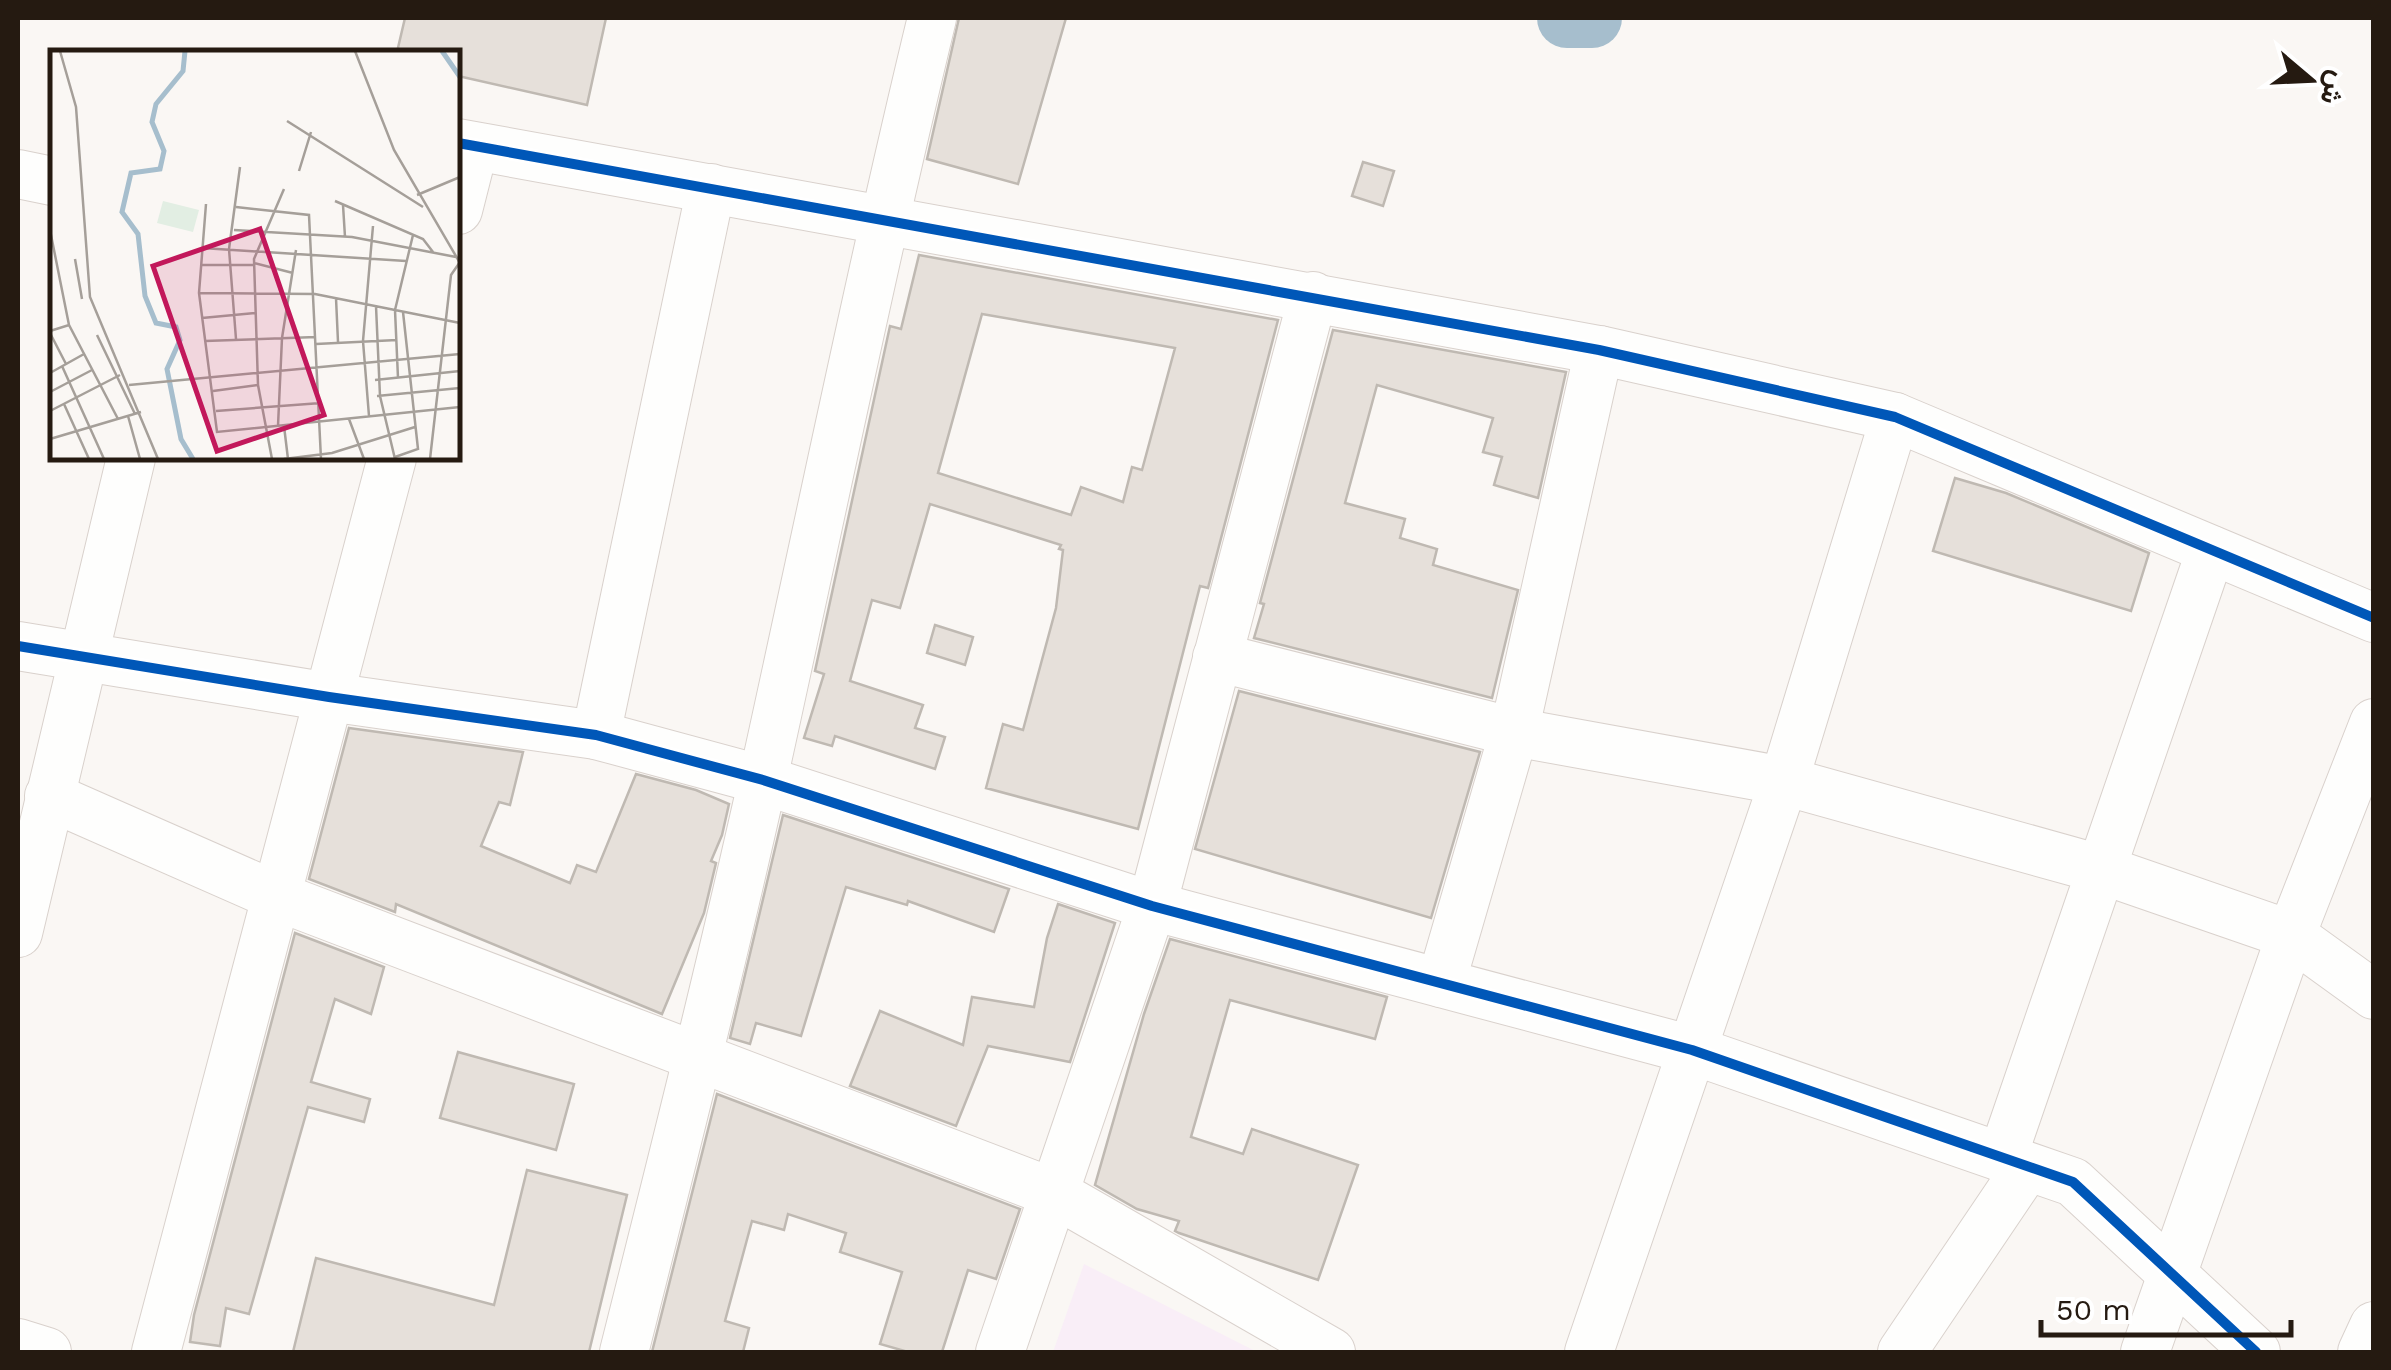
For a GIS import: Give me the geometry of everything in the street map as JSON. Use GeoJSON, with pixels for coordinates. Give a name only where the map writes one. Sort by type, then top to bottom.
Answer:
{"type":"FeatureCollection","features":[{"type":"Feature","properties":{"kind":"street"},"geometry":{"type":"LineString","coordinates":[[624,1352],[698,1059],[932,18]]}},
{"type":"Feature","properties":{"kind":"street"},"geometry":{"type":"LineString","coordinates":[[460,194],[466,145],[1599,350],[1896,417],[2374,618]]}},
{"type":"Feature","properties":{"kind":"street"},"geometry":{"type":"LineString","coordinates":[[18,174],[50,181]]}},
{"type":"Feature","properties":{"kind":"street"},"geometry":{"type":"LineString","coordinates":[[596,735],[711,188]]}},
{"type":"Feature","properties":{"kind":"street"},"geometry":{"type":"LineString","coordinates":[[1000,1352],[1152,906],[1313,296]]}},
{"type":"Feature","properties":{"kind":"street"},"geometry":{"type":"LineString","coordinates":[[1441,983],[1514,732],[1599,350]]}},
{"type":"Feature","properties":{"kind":"street"},"geometry":{"type":"LineString","coordinates":[[1588,1352],[1784,781],[1896,417]]}},
{"type":"Feature","properties":{"kind":"street"},"geometry":{"type":"LineString","coordinates":[[18,933],[25,866],[49,796],[131,460]]}},
{"type":"Feature","properties":{"kind":"street"},"geometry":{"type":"LineString","coordinates":[[156,1352],[391,460]]}},
{"type":"Feature","properties":{"kind":"street"},"geometry":{"type":"LineString","coordinates":[[1902,1352],[2014,1162],[2100,869],[2211,550]]}},
{"type":"Feature","properties":{"kind":"street"},"geometry":{"type":"LineString","coordinates":[[18,646],[329,697],[596,735],[762,780],[1152,906],[1692,1050],[2073,1182],[2256,1352]]}},
{"type":"Feature","properties":{"kind":"street"},"geometry":{"type":"LineString","coordinates":[[1217,657],[1514,732],[1784,781],[2100,869],[2291,935],[2374,996]]}},
{"type":"Feature","properties":{"kind":"street"},"geometry":{"type":"LineString","coordinates":[[2146,1352],[2291,935],[2374,723]]}},
{"type":"Feature","properties":{"kind":"street"},"geometry":{"type":"LineString","coordinates":[[49,796],[276,896],[1054,1194],[1331,1352]]}},
{"type":"Feature","properties":{"kind":"street"},"geometry":{"type":"LineString","coordinates":[[2362,1352],[2374,1326]]}},
{"type":"Feature","properties":{"kind":"street"},"geometry":{"type":"LineString","coordinates":[[18,1343],[47,1352]]}},
{"type":"Feature","properties":{"kind":"shaded area"},"geometry":{"type":"Polygon","coordinates":[[[1084,1264],[1257,1352],[1053,1352],[1084,1264]]]}},
{"type":"Feature","properties":{"kind":"building"},"geometry":{"type":"Polygon","coordinates":[[[405,18],[606,18],[587,105],[460,76],[460,50],[397,50],[405,18]]]}},
{"type":"Feature","properties":{"kind":"building"},"geometry":{"type":"Polygon","coordinates":[[[959,18],[1066,18],[1018,184],[927,159],[959,18]]]}},
{"type":"Feature","properties":{"kind":"building"},"geometry":{"type":"Polygon","coordinates":[[[1363,162],[1394,171],[1383,206],[1352,196],[1363,162]]]}},
{"type":"Feature","properties":{"kind":"building"},"geometry":{"type":"Polygon","coordinates":[[[919,255],[1278,320],[1208,588],[1200,586],[1138,829],[986,788],[1003,724],[1023,730],[1056,608],[1063,550],[1059,549],[1061,545],[930,504],[900,608],[872,600],[850,681],[923,705],[915,728],[945,737],[935,769],[835,736],[832,746],[804,738],[824,674],[815,671],[890,326],[901,329],[919,255]],[[982,314],[938,473],[1071,515],[1081,487],[1123,502],[1132,467],[1142,470],[1175,348],[982,314]]]}},
{"type":"Feature","properties":{"kind":"building"},"geometry":{"type":"Polygon","coordinates":[[[1333,330],[1566,372],[1538,498],[1494,485],[1502,457],[1483,452],[1493,418],[1377,385],[1345,503],[1405,519],[1400,538],[1437,549],[1433,565],[1518,590],[1492,698],[1254,638],[1333,330]]]}},
{"type":"Feature","properties":{"kind":"building"},"geometry":{"type":"Polygon","coordinates":[[[1955,478],[2006,493],[2149,553],[2131,611],[1933,551],[1955,478]]]}},
{"type":"Feature","properties":{"kind":"building"},"geometry":{"type":"Polygon","coordinates":[[[935,625],[973,637],[965,665],[927,653],[935,625]]]}},
{"type":"Feature","properties":{"kind":"building"},"geometry":{"type":"Polygon","coordinates":[[[1239,691],[1480,752],[1431,918],[1195,849],[1239,691]]]}},
{"type":"Feature","properties":{"kind":"building"},"geometry":{"type":"Polygon","coordinates":[[[349,728],[523,752],[510,805],[499,802],[481,846],[570,883],[577,865],[596,872],[636,774],[696,790],[729,804],[711,861],[716,863],[704,913],[662,1014],[396,904],[395,912],[309,879],[349,728]]]}},
{"type":"Feature","properties":{"kind":"building"},"geometry":{"type":"Polygon","coordinates":[[[783,815],[1009,889],[994,932],[908,901],[907,905],[846,887],[801,1036],[756,1023],[750,1044],[730,1038],[783,815]]]}},
{"type":"Feature","properties":{"kind":"building"},"geometry":{"type":"Polygon","coordinates":[[[1058,904],[1115,923],[1070,1062],[988,1046],[956,1126],[850,1086],[880,1011],[963,1045],[972,997],[1034,1007],[1058,904]]]}},
{"type":"Feature","properties":{"kind":"building"},"geometry":{"type":"Polygon","coordinates":[[[295,933],[384,967],[371,1014],[335,999],[311,1082],[370,1099],[364,1122],[308,1107],[249,1314],[226,1308],[220,1346],[190,1342],[194,1315],[295,933]]]}},
{"type":"Feature","properties":{"kind":"building"},"geometry":{"type":"Polygon","coordinates":[[[1170,939],[1387,997],[1375,1039],[1230,1000],[1191,1137],[1243,1154],[1252,1129],[1358,1165],[1318,1280],[1179,1233],[1175,1231],[1179,1221],[1137,1209],[1095,1185],[1170,939]]]}},
{"type":"Feature","properties":{"kind":"building"},"geometry":{"type":"Polygon","coordinates":[[[458,1052],[574,1084],[556,1150],[440,1118],[458,1052]]]}},
{"type":"Feature","properties":{"kind":"building"},"geometry":{"type":"Polygon","coordinates":[[[717,1094],[1020,1209],[996,1279],[968,1270],[942,1352],[908,1352],[880,1344],[902,1272],[840,1252],[846,1233],[788,1214],[784,1230],[752,1221],[725,1321],[749,1328],[743,1352],[652,1352],[717,1094]]]}},
{"type":"Feature","properties":{"kind":"building"},"geometry":{"type":"Polygon","coordinates":[[[527,1170],[627,1195],[589,1352],[293,1352],[316,1258],[494,1305],[527,1170]]]}},
{"type":"Feature","properties":{"kind":"waterway"},"geometry":{"type":"LineString","coordinates":[[1567,18],[1592,18]]}},
{"type":"Feature","properties":{"kind":"cycle path"},"geometry":{"type":"LineString","coordinates":[[460,143],[1599,350],[1895,417],[2374,618]]}},
{"type":"Feature","properties":{"kind":"cycle path"},"geometry":{"type":"LineString","coordinates":[[18,646],[329,697],[596,735],[763,780],[1152,906],[1692,1050],[2073,1182],[2256,1352]]}}]}
